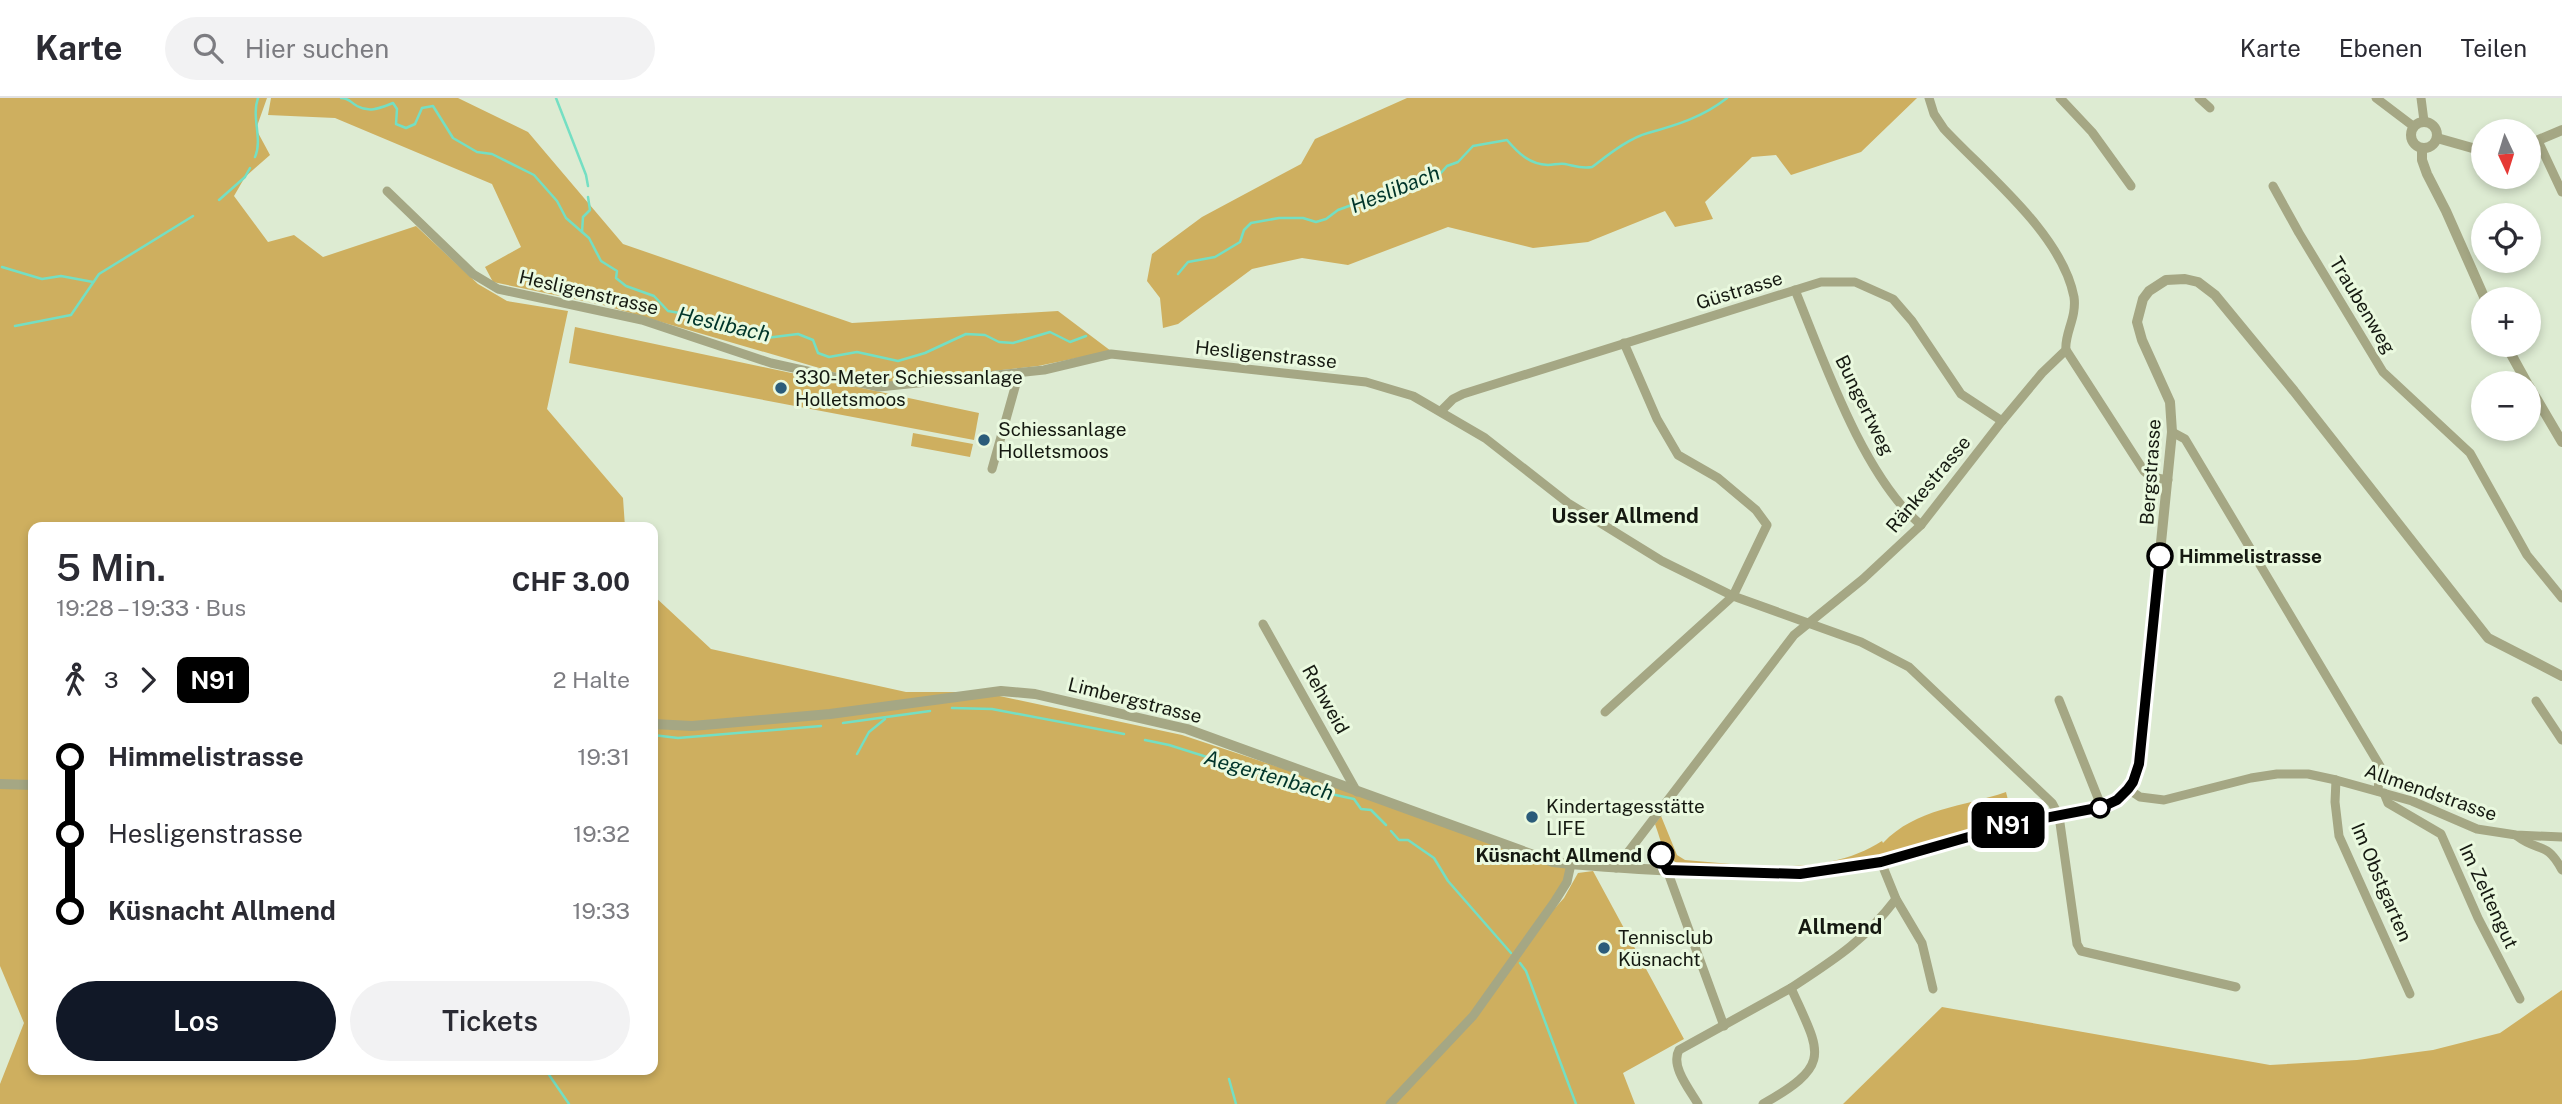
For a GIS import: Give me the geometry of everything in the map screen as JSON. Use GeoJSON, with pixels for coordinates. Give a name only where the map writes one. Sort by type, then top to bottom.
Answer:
{"type":"FeatureCollection","features":[{"type":"Feature","properties":{"kind":"street"},"geometry":{"type":"LineString","coordinates":[[1930,98],[1934,114],[1944,129],[2042,231],[2059,257],[2070,282],[2074,309],[2074,321],[2066,349],[2144,471],[2151,477],[2168,480]]}},
{"type":"Feature","properties":{"kind":"street"},"geometry":{"type":"LineString","coordinates":[[2060,98],[2092,132],[2131,186]]}},
{"type":"Feature","properties":{"kind":"street"},"geometry":{"type":"LineString","coordinates":[[2199,98],[2210,108]]}},
{"type":"Feature","properties":{"kind":"street"},"geometry":{"type":"LineString","coordinates":[[2376,98],[2418,124],[2436,129],[2437,138],[2431,146],[2422,148],[2411,140],[2418,124],[2421,98]]}},
{"type":"Feature","properties":{"kind":"street"},"geometry":{"type":"LineString","coordinates":[[2541,139],[2562,130]]}},
{"type":"Feature","properties":{"kind":"street"},"geometry":{"type":"LineString","coordinates":[[2437,138],[2471,148]]}},
{"type":"Feature","properties":{"kind":"street"},"geometry":{"type":"LineString","coordinates":[[2422,148],[2421,160],[2480,287]]}},
{"type":"Feature","properties":{"kind":"street"},"geometry":{"type":"LineString","coordinates":[[2541,156],[2562,192]]}},
{"type":"Feature","properties":{"kind":"street","name":"Traubenweg"},"geometry":{"type":"LineString","coordinates":[[2273,186],[2383,372],[2470,453],[2527,555],[2562,598]]}},
{"type":"Feature","properties":{"kind":"street","name":"Hesligenstrasse"},"geometry":{"type":"LineString","coordinates":[[387,191],[473,274],[498,289],[642,320],[771,363],[879,387],[1019,373],[1111,354],[1367,382],[1413,396],[1485,438],[1568,503],[1630,543],[1733,596],[1861,642],[1909,667],[2052,803],[2059,816]]}},
{"type":"Feature","properties":{"kind":"street","name":"Bergstrasse"},"geometry":{"type":"LineString","coordinates":[[2128,789],[2139,764],[2142,740],[2172,432],[2170,402],[2142,340],[2137,322],[2143,299],[2149,291],[2166,280],[2185,279],[2198,282],[2224,306],[2488,638],[2562,676]]}},
{"type":"Feature","properties":{"kind":"street","name":"Güstrasse"},"geometry":{"type":"LineString","coordinates":[[1441,411],[1453,399],[1463,394],[1624,343],[1821,282],[1855,282],[1893,299],[1912,321],[1961,394],[2002,421]]}},
{"type":"Feature","properties":{"kind":"street","name":"Bungertweg"},"geometry":{"type":"LineString","coordinates":[[1795,290],[1864,450],[1906,513],[1921,525]]}},
{"type":"Feature","properties":{"kind":"street"},"geometry":{"type":"LineString","coordinates":[[1605,712],[1733,596],[1767,525],[1756,509],[1718,478],[1678,455],[1657,419],[1624,343]]}},
{"type":"Feature","properties":{"kind":"street","name":"Ränkestrasse"},"geometry":{"type":"LineString","coordinates":[[1616,868],[1778,655],[1806,623],[1863,579],[1921,525],[2002,421],[2066,349]]}},
{"type":"Feature","properties":{"kind":"street"},"geometry":{"type":"LineString","coordinates":[[992,470],[1019,373]]}},
{"type":"Feature","properties":{"kind":"street"},"geometry":{"type":"LineString","coordinates":[[2541,407],[2562,442]]}},
{"type":"Feature","properties":{"kind":"street"},"geometry":{"type":"LineString","coordinates":[[2172,432],[2185,439],[2353,717],[2380,765],[2381,792]]}},
{"type":"Feature","properties":{"kind":"street","name":"Rehweid"},"geometry":{"type":"LineString","coordinates":[[1263,624],[1357,792]]}},
{"type":"Feature","properties":{"kind":"street","name":"Limbergstrasse"},"geometry":{"type":"LineString","coordinates":[[658,724],[692,726],[830,714],[975,694],[1035,694],[1187,729],[1541,858],[1616,868]]}},
{"type":"Feature","properties":{"kind":"street"},"geometry":{"type":"LineString","coordinates":[[2059,700],[2102,807]]}},
{"type":"Feature","properties":{"kind":"street"},"geometry":{"type":"LineString","coordinates":[[2536,701],[2562,740]]}},
{"type":"Feature","properties":{"kind":"street","name":"Allmendstrasse"},"geometry":{"type":"LineString","coordinates":[[2128,789],[2140,797],[2164,800],[2250,778],[2277,774],[2308,774],[2336,779],[2412,801],[2477,829],[2516,835],[2562,837]]}},
{"type":"Feature","properties":{"kind":"street","name":"Im Obstgarten"},"geometry":{"type":"LineString","coordinates":[[2336,779],[2335,802],[2339,836],[2410,994]]}},
{"type":"Feature","properties":{"kind":"street"},"geometry":{"type":"LineString","coordinates":[[0,784],[28,785]]}},
{"type":"Feature","properties":{"kind":"street"},"geometry":{"type":"LineString","coordinates":[[1616,868],[1800,874],[1881,862],[2014,824],[2102,807],[2117,800],[2128,789]]}},
{"type":"Feature","properties":{"kind":"street","name":"Im Zeltengut"},"geometry":{"type":"LineString","coordinates":[[2381,792],[2388,803],[2441,834],[2478,918],[2520,999]]}},
{"type":"Feature","properties":{"kind":"street"},"geometry":{"type":"LineString","coordinates":[[2059,816],[2077,944],[2081,951],[2236,987]]}},
{"type":"Feature","properties":{"kind":"street"},"geometry":{"type":"LineString","coordinates":[[2516,835],[2555,856],[2562,870]]}},
{"type":"Feature","properties":{"kind":"street"},"geometry":{"type":"LineString","coordinates":[[1881,862],[1896,899],[1922,943],[1933,989]]}},
{"type":"Feature","properties":{"kind":"street"},"geometry":{"type":"LineString","coordinates":[[1390,1104],[1481,1006],[1567,882],[1571,864]]}},
{"type":"Feature","properties":{"kind":"street"},"geometry":{"type":"LineString","coordinates":[[1667,870],[1724,1026]]}},
{"type":"Feature","properties":{"kind":"street"},"geometry":{"type":"LineString","coordinates":[[1698,1104],[1677,1065],[1675,1057],[1679,1050],[1791,988],[1851,948],[1877,924],[1896,899]]}},
{"type":"Feature","properties":{"kind":"street"},"geometry":{"type":"LineString","coordinates":[[1763,1104],[1789,1090],[1812,1068],[1815,1057],[1815,1044],[1791,988]]}},
{"type":"Feature","properties":{"kind":"shaded area"},"geometry":{"type":"Polygon","coordinates":[[[0,98],[267,98],[256,129],[270,155],[245,177],[234,196],[268,242],[294,235],[323,257],[416,226],[478,284],[507,301],[568,311],[547,409],[623,498],[625,522],[28,522],[28,1075],[658,1075],[658,600],[711,649],[906,692],[981,692],[1182,735],[1571,864],[1555,908],[1578,873],[1593,871],[1684,1039],[1623,1073],[1635,1104],[0,1104],[0,1084],[24,1023],[0,966],[0,98]]]}},
{"type":"Feature","properties":{"kind":"shaded area"},"geometry":{"type":"Polygon","coordinates":[[[271,98],[458,98],[528,132],[623,244],[852,323],[1058,311],[1111,351],[1038,366],[874,384],[603,305],[493,282],[485,267],[521,247],[492,184],[335,118],[268,115],[271,98]]]}},
{"type":"Feature","properties":{"kind":"shaded area"},"geometry":{"type":"Polygon","coordinates":[[[1407,98],[1917,98],[1861,152],[1791,175],[1776,155],[1752,157],[1705,202],[1713,219],[1675,227],[1665,211],[1588,242],[1533,248],[1448,227],[1348,265],[1302,258],[1252,269],[1178,324],[1163,328],[1160,298],[1147,281],[1152,254],[1202,217],[1301,164],[1315,139],[1407,98]]]}},
{"type":"Feature","properties":{"kind":"shaded area","name":"330-Meter Schiessanlage Holletsmoos"},"geometry":{"type":"Polygon","coordinates":[[[575,327],[979,413],[974,440],[569,363],[575,327]]]}},
{"type":"Feature","properties":{"kind":"shaded area"},"geometry":{"type":"Polygon","coordinates":[[[913,433],[973,444],[970,457],[911,446],[913,433]]]}},
{"type":"Feature","properties":{"kind":"shaded area"},"geometry":{"type":"Polygon","coordinates":[[[2006,792],[2014,824],[1880,857],[1802,870],[1681,866],[1667,853],[1655,824],[1661,816],[1677,855],[1685,860],[1760,866],[1811,865],[1860,853],[1882,841],[1883,843],[1896,831],[1925,815],[2006,792]]]}},
{"type":"Feature","properties":{"kind":"shaded area"},"geometry":{"type":"Polygon","coordinates":[[[2562,990],[2562,1104],[1843,1104],[1942,1007],[2270,1065],[2357,1060],[2433,1050],[2500,1033],[2562,990]]]}},
{"type":"Feature","properties":{"kind":"waterway"},"geometry":{"type":"LineString","coordinates":[[255,157],[258,143],[258,98]]}},
{"type":"Feature","properties":{"kind":"waterway","name":"Heslibach"},"geometry":{"type":"LineString","coordinates":[[341,98],[366,109],[393,103],[397,109],[396,124],[406,128],[415,124],[422,108],[433,106],[453,138],[477,152],[492,154],[534,175],[557,201],[566,218],[589,238],[601,261],[617,271],[616,278],[626,286],[654,296],[668,311],[711,325],[728,322],[743,331],[756,328],[766,338],[798,334],[813,340],[818,353],[829,357],[857,352],[898,361],[925,353],[966,334],[985,335],[999,342],[1013,343],[1050,332],[1070,342],[1086,336]]}},
{"type":"Feature","properties":{"kind":"waterway"},"geometry":{"type":"LineString","coordinates":[[556,98],[588,186]]}},
{"type":"Feature","properties":{"kind":"waterway","name":"Heslibach"},"geometry":{"type":"LineString","coordinates":[[1178,274],[1188,262],[1215,257],[1240,242],[1244,230],[1251,223],[1279,218],[1303,218],[1316,222],[1326,219],[1338,210],[1412,183],[1423,175],[1440,174],[1447,166],[1458,162],[1473,146],[1507,140],[1520,153],[1535,162],[1592,167],[1633,139],[1689,120],[1727,98]]}},
{"type":"Feature","properties":{"kind":"waterway"},"geometry":{"type":"LineString","coordinates":[[219,200],[245,177],[250,168]]}},
{"type":"Feature","properties":{"kind":"waterway"},"geometry":{"type":"LineString","coordinates":[[582,232],[583,217],[590,210],[588,197]]}},
{"type":"Feature","properties":{"kind":"waterway"},"geometry":{"type":"LineString","coordinates":[[15,326],[71,315],[99,274],[193,216]]}},
{"type":"Feature","properties":{"kind":"waterway"},"geometry":{"type":"LineString","coordinates":[[2,267],[42,279],[61,276],[93,282]]}},
{"type":"Feature","properties":{"kind":"waterway","name":"Aegertenbach"},"geometry":{"type":"LineString","coordinates":[[952,708],[992,709],[1124,734]]}},
{"type":"Feature","properties":{"kind":"waterway"},"geometry":{"type":"LineString","coordinates":[[843,723],[930,711]]}},
{"type":"Feature","properties":{"kind":"waterway"},"geometry":{"type":"LineString","coordinates":[[857,754],[869,732],[885,719]]}},
{"type":"Feature","properties":{"kind":"waterway"},"geometry":{"type":"LineString","coordinates":[[658,736],[678,738],[821,726]]}},
{"type":"Feature","properties":{"kind":"waterway","name":"Aegertenbach"},"geometry":{"type":"LineString","coordinates":[[1145,740],[1169,745],[1308,789],[1354,799],[1361,809],[1371,810],[1386,825]]}},
{"type":"Feature","properties":{"kind":"waterway","name":"Aegertenbach"},"geometry":{"type":"LineString","coordinates":[[1391,831],[1399,840],[1408,840],[1434,858],[1448,881],[1511,953]]}},
{"type":"Feature","properties":{"kind":"waterway","name":"Aegertenbach"},"geometry":{"type":"LineString","coordinates":[[1520,963],[1526,971],[1576,1104]]}},
{"type":"Feature","properties":{"kind":"waterway"},"geometry":{"type":"LineString","coordinates":[[549,1075],[569,1104]]}},
{"type":"Feature","properties":{"kind":"waterway"},"geometry":{"type":"LineString","coordinates":[[1229,1079],[1236,1104]]}},
{"type":"Feature","properties":{"kind":"bus line","name":"N91"},"geometry":{"type":"LineString","coordinates":[[1661,855],[1667,870],[1775,875],[1837,870],[1881,862],[2014,824],[2089,811],[2111,804],[2133,782],[2139,764],[2160,556]]}},
{"type":"Feature","properties":{"kind":"place","name":"330-Meter Schiessanlage Holletsmoos"},"geometry":{"type":"Point","coordinates":[781,388]}},
{"type":"Feature","properties":{"kind":"place","name":"Schiessanlage Holletsmoos"},"geometry":{"type":"Point","coordinates":[984,440]}},
{"type":"Feature","properties":{"kind":"place","name":"Himmelistrasse"},"geometry":{"type":"Point","coordinates":[2160,556]}},
{"type":"Feature","properties":{"kind":"place","name":"Kindertagesstätte LIFE"},"geometry":{"type":"Point","coordinates":[1532,817]}},
{"type":"Feature","properties":{"kind":"place","name":"Küsnacht Allmend"},"geometry":{"type":"Point","coordinates":[1661,855]}},
{"type":"Feature","properties":{"kind":"place","name":"Tennisclub Küsnacht"},"geometry":{"type":"Point","coordinates":[1604,948]}},
{"type":"Feature","properties":{"kind":"district","name":"Usser Allmend"},"geometry":{"type":"Point","coordinates":[1625,515]}},
{"type":"Feature","properties":{"kind":"district","name":"Allmend"},"geometry":{"type":"Point","coordinates":[1840,926]}}]}
